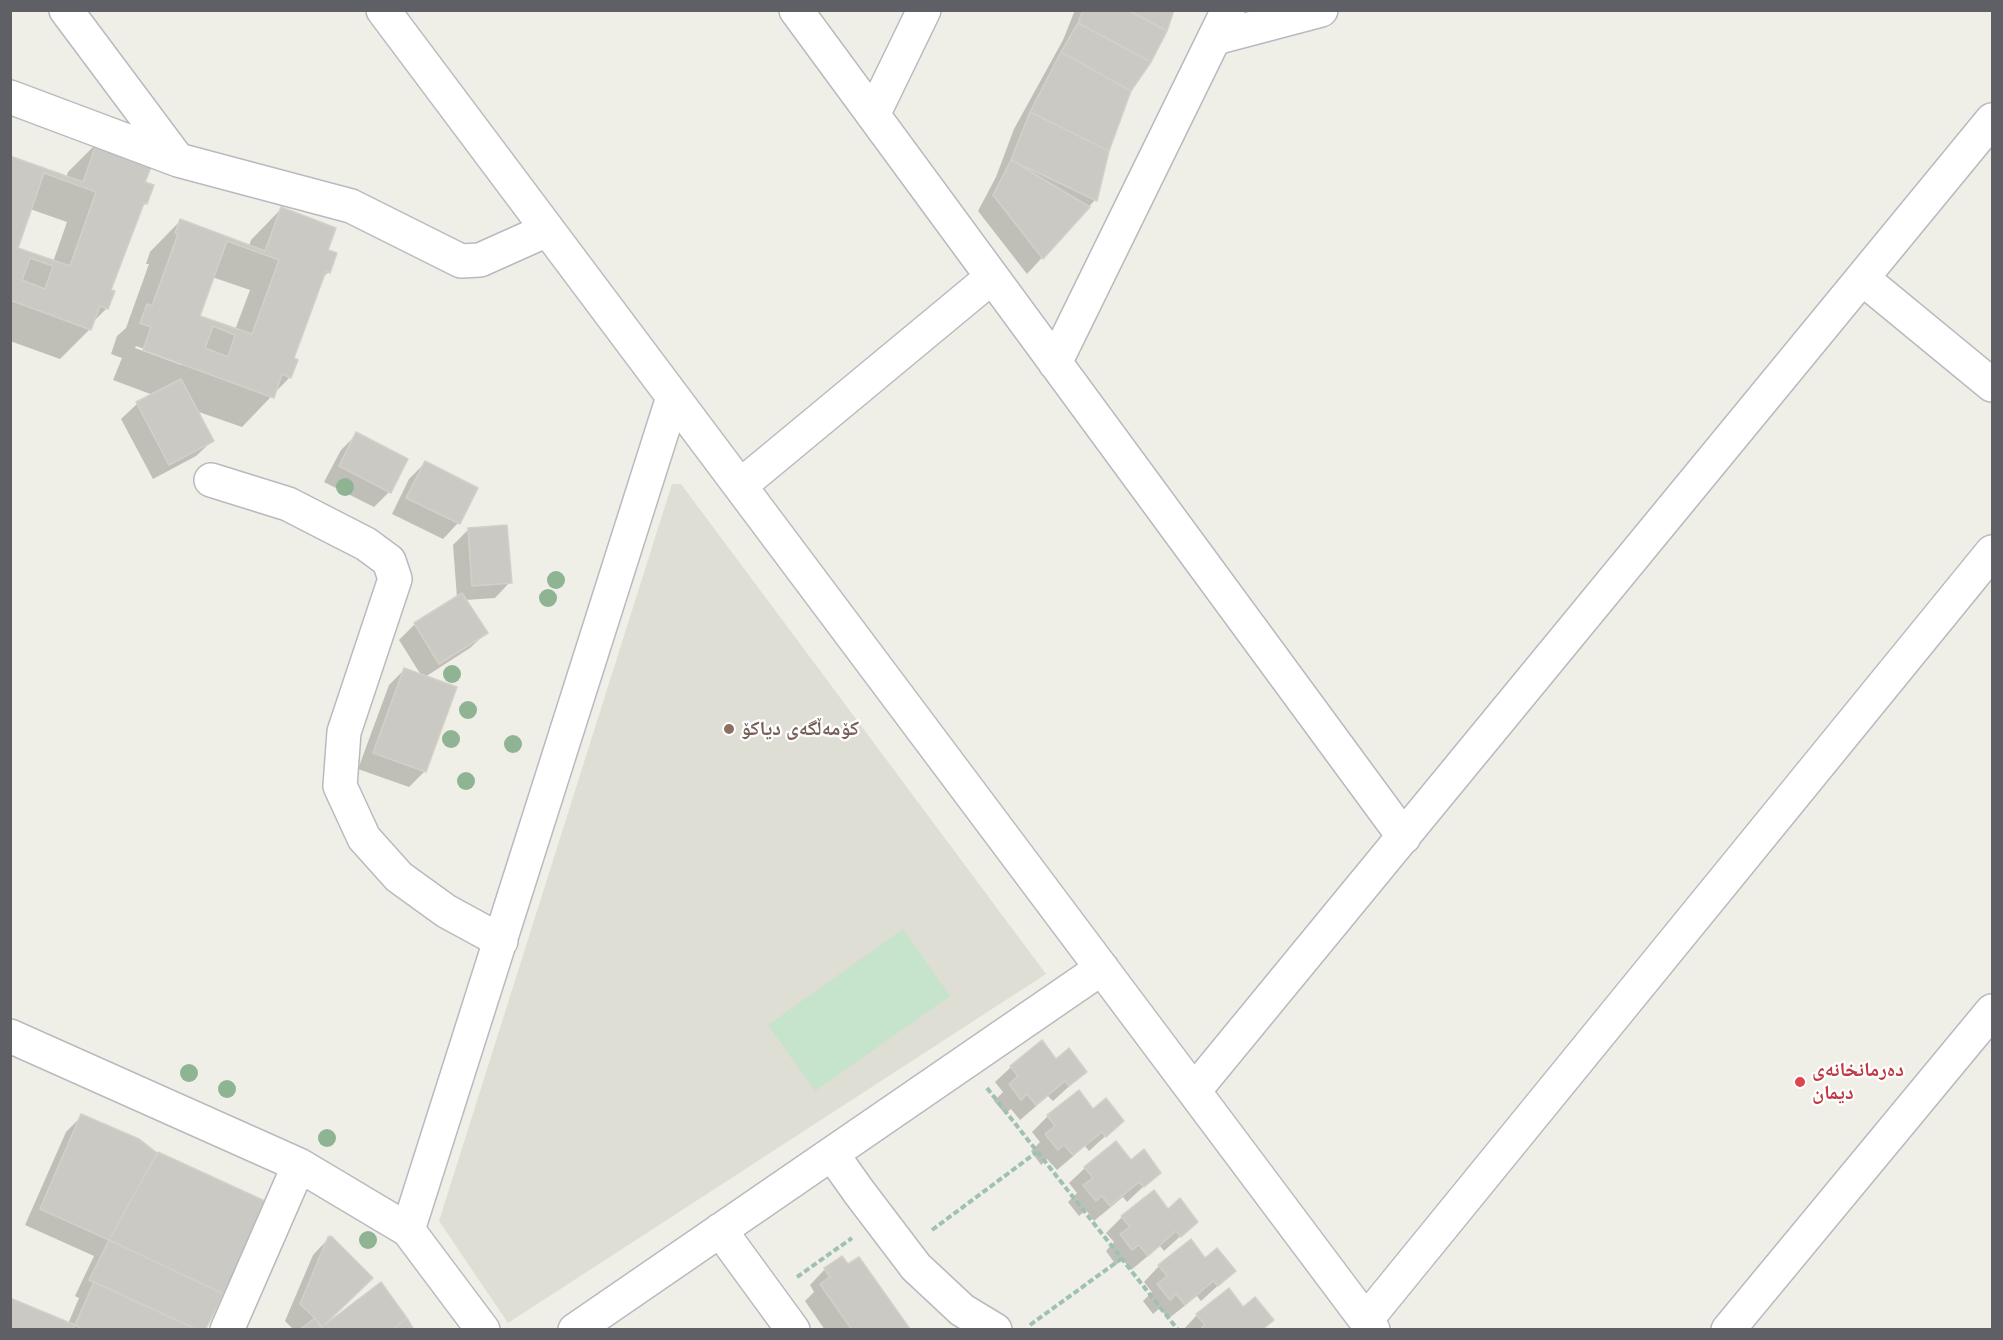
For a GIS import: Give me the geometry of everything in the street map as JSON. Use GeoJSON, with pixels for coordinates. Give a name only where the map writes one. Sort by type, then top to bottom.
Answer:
{"type":"FeatureCollection","features":[{"type":"Feature","properties":{"kind":"street"},"geometry":{"type":"LineString","coordinates":[[66,10],[178,160]]}},
{"type":"Feature","properties":{"kind":"street"},"geometry":{"type":"LineString","coordinates":[[382,10],[1369,1325],[1992,552]]}},
{"type":"Feature","properties":{"kind":"street"},"geometry":{"type":"LineString","coordinates":[[796,10],[1404,837]]}},
{"type":"Feature","properties":{"kind":"street"},"geometry":{"type":"LineString","coordinates":[[873,116],[924,10]]}},
{"type":"Feature","properties":{"kind":"street"},"geometry":{"type":"LineString","coordinates":[[1055,363],[1222,24],[1321,10]]}},
{"type":"Feature","properties":{"kind":"street"},"geometry":{"type":"LineString","coordinates":[[10,97],[178,160],[351,206],[461,261],[480,260],[547,230]]}},
{"type":"Feature","properties":{"kind":"street"},"geometry":{"type":"LineString","coordinates":[[1194,1091],[1992,120]]}},
{"type":"Feature","properties":{"kind":"street"},"geometry":{"type":"LineString","coordinates":[[740,486],[992,277]]}},
{"type":"Feature","properties":{"kind":"street"},"geometry":{"type":"LineString","coordinates":[[1862,278],[1992,385]]}},
{"type":"Feature","properties":{"kind":"street"},"geometry":{"type":"LineString","coordinates":[[408,1230],[673,397]]}},
{"type":"Feature","properties":{"kind":"street"},"geometry":{"type":"LineString","coordinates":[[211,480],[288,504],[366,544],[389,561],[395,579],[344,732],[340,786],[363,838],[399,877],[446,911],[501,941]]}},
{"type":"Feature","properties":{"kind":"street"},"geometry":{"type":"LineString","coordinates":[[575,1329],[1102,968]]}},
{"type":"Feature","properties":{"kind":"street"},"geometry":{"type":"LineString","coordinates":[[1728,1329],[1992,1011]]}},
{"type":"Feature","properties":{"kind":"street"},"geometry":{"type":"LineString","coordinates":[[12,1041],[299,1165],[408,1230],[483,1329]]}},
{"type":"Feature","properties":{"kind":"street"},"geometry":{"type":"LineString","coordinates":[[832,1154],[916,1267],[962,1310],[995,1329]]}},
{"type":"Feature","properties":{"kind":"street"},"geometry":{"type":"LineString","coordinates":[[227,1329],[299,1165]]}},
{"type":"Feature","properties":{"kind":"street"},"geometry":{"type":"LineString","coordinates":[[720,1230],[793,1329]]}},
{"type":"Feature","properties":{"kind":"path"},"geometry":{"type":"LineString","coordinates":[[966,1062],[1178,1329]]}},
{"type":"Feature","properties":{"kind":"path"},"geometry":{"type":"LineString","coordinates":[[904,1250],[1038,1152]]}},
{"type":"Feature","properties":{"kind":"path"},"geometry":{"type":"LineString","coordinates":[[770,1297],[880,1219]]}},
{"type":"Feature","properties":{"kind":"path"},"geometry":{"type":"LineString","coordinates":[[1024,1329],[1121,1259]]}},
{"type":"Feature","properties":{"kind":"shaded area","name":"کۆمەڵگەی دیاکۆ"},"geometry":{"type":"Polygon","coordinates":[[[672,484],[681,484],[1046,974],[508,1323],[439,1221],[672,484]]]}},
{"type":"Feature","properties":{"kind":"green space"},"geometry":{"type":"Polygon","coordinates":[[[903,929],[950,996],[815,1091],[768,1025],[903,929]]]}},
{"type":"Feature","properties":{"kind":"building"},"geometry":{"type":"Polygon","coordinates":[[[1083,10],[1127,10],[1167,31],[1151,62],[1078,23],[1083,10]]]}},
{"type":"Feature","properties":{"kind":"building"},"geometry":{"type":"Polygon","coordinates":[[[1129,10],[1174,10],[1167,31],[1129,10]]]}},
{"type":"Feature","properties":{"kind":"building"},"geometry":{"type":"Polygon","coordinates":[[[1078,23],[1151,62],[1131,91],[1061,52],[1078,23]]]}},
{"type":"Feature","properties":{"kind":"building"},"geometry":{"type":"Polygon","coordinates":[[[1061,52],[1131,91],[1109,151],[1030,112],[1061,52]]]}},
{"type":"Feature","properties":{"kind":"building"},"geometry":{"type":"Polygon","coordinates":[[[1030,112],[1109,151],[1097,201],[1011,160],[1030,112]]]}},
{"type":"Feature","properties":{"kind":"building"},"geometry":{"type":"Polygon","coordinates":[[[98,139],[154,160],[145,182],[154,185],[147,204],[144,203],[111,290],[115,291],[108,309],[100,306],[91,330],[10,300],[10,156],[83,182],[98,139]],[[44,173],[18,248],[70,266],[96,192],[44,173]],[[30,258],[22,280],[45,289],[53,266],[30,258]]]}},
{"type":"Feature","properties":{"kind":"building"},"geometry":{"type":"Polygon","coordinates":[[[1011,160],[1090,207],[1043,259],[993,195],[1011,160]]]}},
{"type":"Feature","properties":{"kind":"building"},"geometry":{"type":"Polygon","coordinates":[[[281,207],[336,228],[328,250],[337,253],[330,273],[326,271],[294,358],[298,360],[291,378],[282,374],[274,398],[143,350],[151,327],[140,323],[147,304],[152,306],[178,234],[175,233],[180,219],[265,251],[281,207]],[[227,241],[200,316],[252,334],[279,260],[227,241]],[[213,326],[205,348],[228,357],[235,335],[213,326]]]}},
{"type":"Feature","properties":{"kind":"building"},"geometry":{"type":"Polygon","coordinates":[[[181,379],[214,441],[169,465],[136,402],[181,379]]]}},
{"type":"Feature","properties":{"kind":"building"},"geometry":{"type":"Polygon","coordinates":[[[356,432],[408,459],[391,493],[339,466],[356,432]]]}},
{"type":"Feature","properties":{"kind":"building"},"geometry":{"type":"Polygon","coordinates":[[[425,461],[478,488],[460,524],[406,498],[425,461]]]}},
{"type":"Feature","properties":{"kind":"building"},"geometry":{"type":"Polygon","coordinates":[[[507,525],[512,583],[472,586],[468,528],[507,525]]]}},
{"type":"Feature","properties":{"kind":"building"},"geometry":{"type":"Polygon","coordinates":[[[462,593],[488,633],[439,664],[414,623],[462,593]]]}},
{"type":"Feature","properties":{"kind":"building"},"geometry":{"type":"Polygon","coordinates":[[[404,668],[457,687],[426,772],[373,753],[404,668]]]}},
{"type":"Feature","properties":{"kind":"building"},"geometry":{"type":"Polygon","coordinates":[[[1042,1040],[1056,1059],[1069,1048],[1087,1072],[1069,1086],[1065,1081],[1036,1105],[1027,1094],[1021,1100],[1009,1084],[1018,1076],[1010,1066],[1042,1040]]]}},
{"type":"Feature","properties":{"kind":"building"},"geometry":{"type":"Polygon","coordinates":[[[1079,1090],[1093,1109],[1106,1098],[1124,1121],[1106,1137],[1102,1132],[1073,1155],[1064,1145],[1058,1150],[1045,1134],[1055,1126],[1047,1115],[1079,1090]]]}},
{"type":"Feature","properties":{"kind":"building"},"geometry":{"type":"Polygon","coordinates":[[[81,1114],[139,1139],[157,1153],[109,1240],[40,1209],[81,1114]]]}},
{"type":"Feature","properties":{"kind":"building"},"geometry":{"type":"Polygon","coordinates":[[[1116,1141],[1131,1160],[1144,1149],[1161,1173],[1144,1187],[1139,1182],[1110,1206],[1102,1196],[1096,1201],[1083,1185],[1093,1178],[1084,1167],[1116,1141]]]}},
{"type":"Feature","properties":{"kind":"building"},"geometry":{"type":"Polygon","coordinates":[[[158,1152],[267,1202],[224,1294],[109,1240],[158,1152]]]}},
{"type":"Feature","properties":{"kind":"building"},"geometry":{"type":"Polygon","coordinates":[[[1154,1190],[1168,1209],[1180,1198],[1198,1222],[1181,1237],[1176,1231],[1148,1256],[1139,1245],[1132,1250],[1120,1234],[1130,1227],[1121,1216],[1154,1190]]]}},
{"type":"Feature","properties":{"kind":"building"},"geometry":{"type":"Polygon","coordinates":[[[331,1236],[373,1278],[322,1327],[300,1304],[328,1237],[331,1236]]]}},
{"type":"Feature","properties":{"kind":"building"},"geometry":{"type":"Polygon","coordinates":[[[1191,1239],[1205,1258],[1217,1248],[1236,1271],[1218,1286],[1213,1281],[1185,1305],[1176,1294],[1170,1300],[1157,1284],[1167,1276],[1158,1265],[1191,1239]]]}},
{"type":"Feature","properties":{"kind":"building"},"geometry":{"type":"Polygon","coordinates":[[[109,1240],[224,1294],[205,1330],[198,1330],[89,1280],[109,1240]]]}},
{"type":"Feature","properties":{"kind":"building"},"geometry":{"type":"Polygon","coordinates":[[[842,1256],[848,1264],[859,1257],[910,1329],[852,1330],[820,1284],[830,1277],[824,1268],[842,1256]]]}},
{"type":"Feature","properties":{"kind":"building"},"geometry":{"type":"Polygon","coordinates":[[[94,1282],[198,1330],[84,1330],[75,1325],[94,1282]]]}},
{"type":"Feature","properties":{"kind":"building"},"geometry":{"type":"Polygon","coordinates":[[[381,1282],[407,1318],[392,1330],[323,1330],[322,1327],[381,1282]]]}},
{"type":"Feature","properties":{"kind":"building"},"geometry":{"type":"Polygon","coordinates":[[[1229,1288],[1243,1307],[1255,1297],[1274,1320],[1262,1330],[1199,1330],[1205,1325],[1196,1314],[1229,1288]]]}},
{"type":"Feature","properties":{"kind":"building"},"geometry":{"type":"Polygon","coordinates":[[[10,1298],[75,1325],[73,1330],[10,1330],[10,1298]]]}},
{"type":"Feature","properties":{"kind":"building"},"geometry":{"type":"Polygon","coordinates":[[[315,1318],[323,1330],[299,1330],[315,1318]]]}},
{"type":"Feature","properties":{"kind":"building"},"geometry":{"type":"Polygon","coordinates":[[[407,1318],[414,1330],[392,1330],[407,1318]]]}},
{"type":"Feature","properties":{"kind":"place","name":"کۆمەڵگەی دیاکۆ"},"geometry":{"type":"Point","coordinates":[729,729]}},
{"type":"Feature","properties":{"kind":"place","name":"دەرمانخانەی دیمان"},"geometry":{"type":"Point","coordinates":[1800,1082]}}]}
